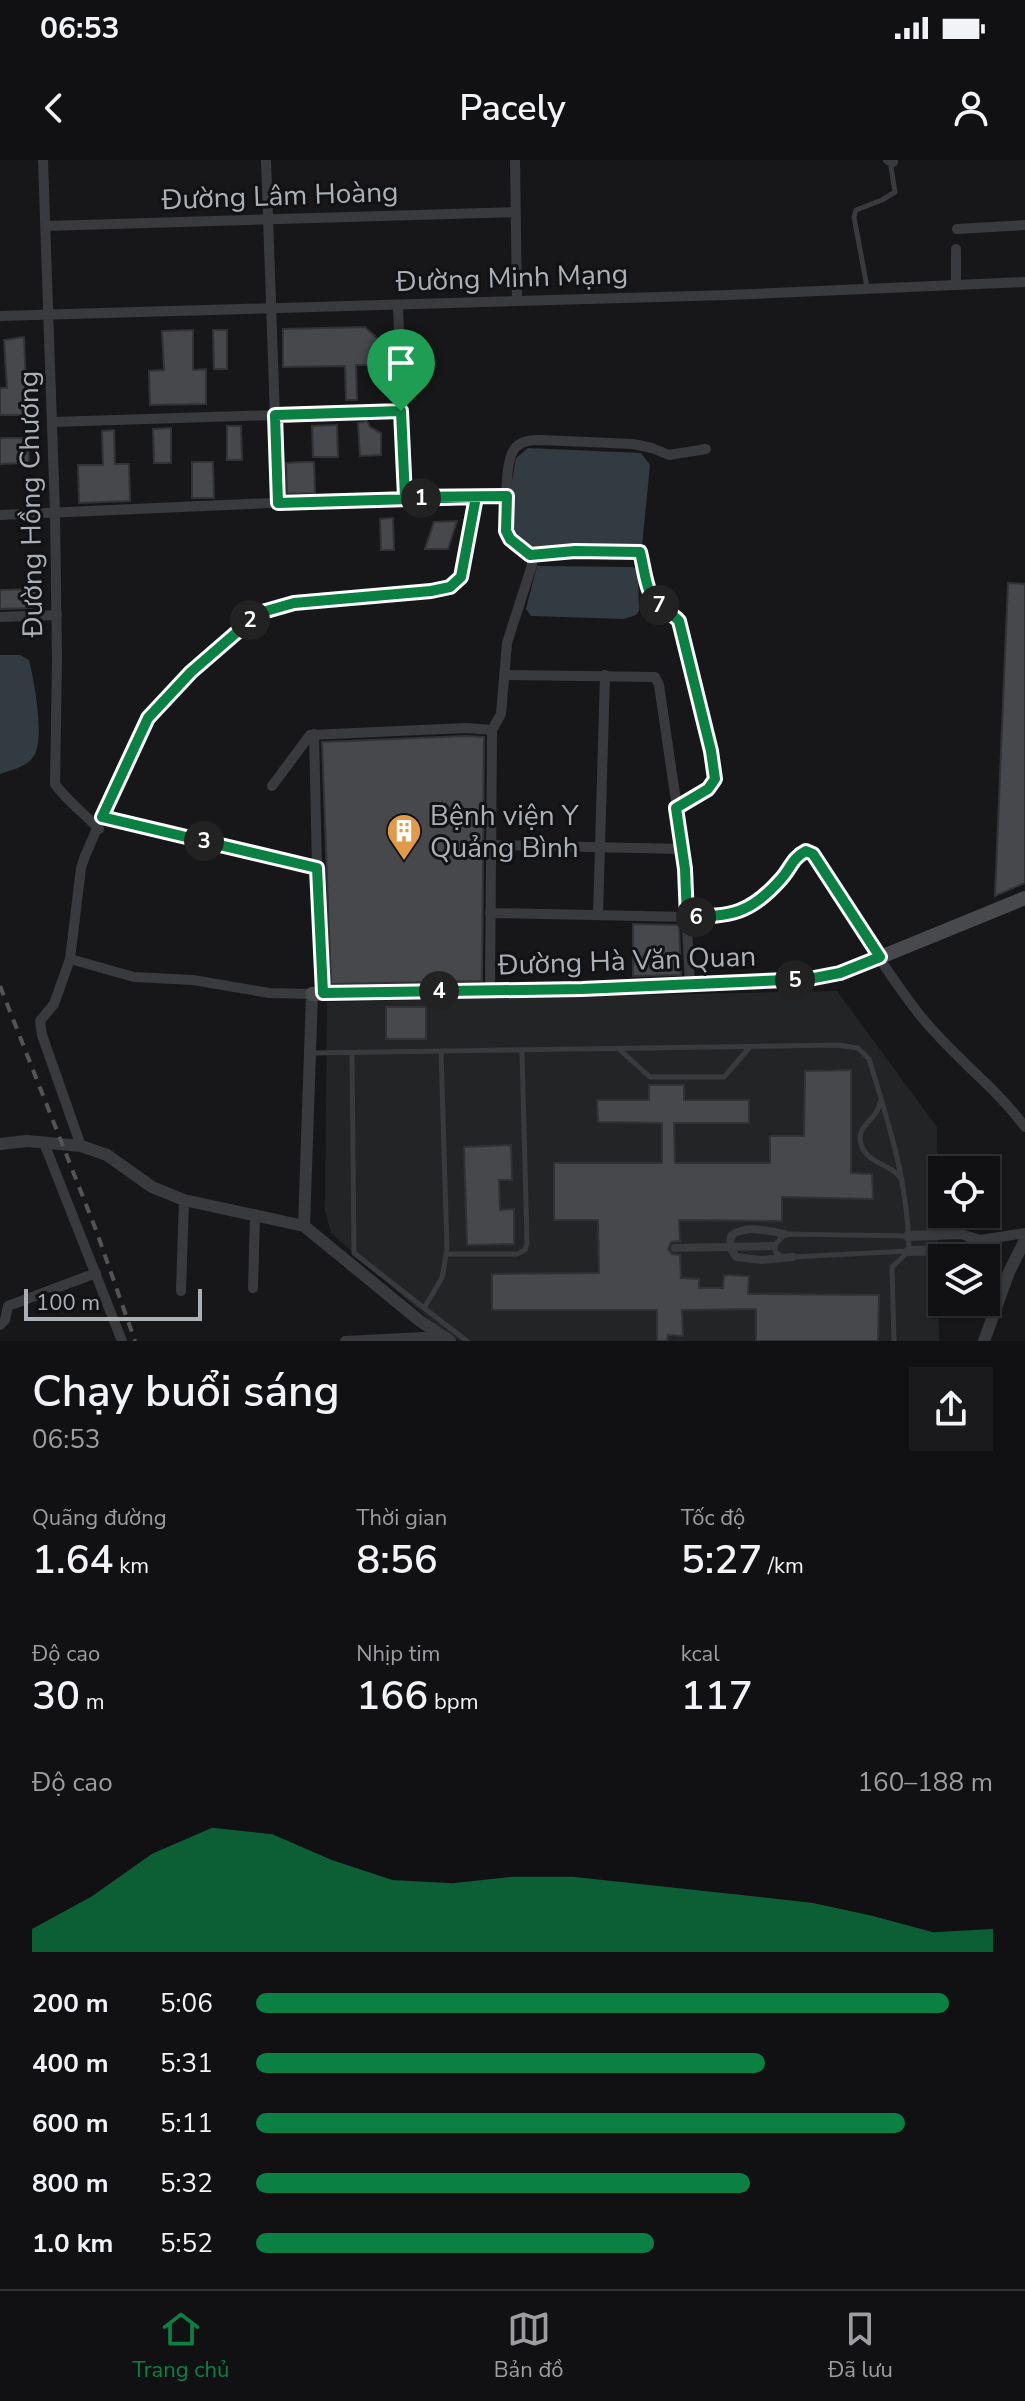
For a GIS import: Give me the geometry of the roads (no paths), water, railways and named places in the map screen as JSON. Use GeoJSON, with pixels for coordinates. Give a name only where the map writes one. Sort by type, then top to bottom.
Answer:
{"type":"FeatureCollection","features":[{"type":"Feature","properties":{"kind":"main road","name":"Đường Hà Văn Quan"},"geometry":{"type":"LineString","coordinates":[[318,994],[809,979],[840,973],[1025,898]]}},
{"type":"Feature","properties":{"kind":"street","name":"Đường Hồng Chương"},"geometry":{"type":"LineString","coordinates":[[43,160],[57,615],[55,784],[65,799],[100,823]]}},
{"type":"Feature","properties":{"kind":"street"},"geometry":{"type":"LineString","coordinates":[[266,160],[278,503]]}},
{"type":"Feature","properties":{"kind":"street"},"geometry":{"type":"LineString","coordinates":[[515,160],[517,300]]}},
{"type":"Feature","properties":{"kind":"street","name":"Đường Lâm Hoàng"},"geometry":{"type":"LineString","coordinates":[[46,226],[515,212]]}},
{"type":"Feature","properties":{"kind":"street"},"geometry":{"type":"LineString","coordinates":[[957,229],[1025,225]]}},
{"type":"Feature","properties":{"kind":"street"},"geometry":{"type":"LineString","coordinates":[[956,249],[956,285]]}},
{"type":"Feature","properties":{"kind":"street","name":"Đường Minh Mạng"},"geometry":{"type":"LineString","coordinates":[[0,316],[398,306],[1025,282]]}},
{"type":"Feature","properties":{"kind":"street"},"geometry":{"type":"LineString","coordinates":[[398,306],[405,497]]}},
{"type":"Feature","properties":{"kind":"street"},"geometry":{"type":"LineString","coordinates":[[53,422],[401,411]]}},
{"type":"Feature","properties":{"kind":"street"},"geometry":{"type":"LineString","coordinates":[[490,990],[492,730],[501,714],[507,643],[532,565],[530,555],[510,539],[506,531],[512,455],[517,446],[527,441],[633,444],[669,455],[706,449]]}},
{"type":"Feature","properties":{"kind":"street"},"geometry":{"type":"LineString","coordinates":[[0,515],[405,497],[507,496]]}},
{"type":"Feature","properties":{"kind":"street"},"geometry":{"type":"LineString","coordinates":[[81,1146],[42,1035],[40,1021],[54,1004],[70,959],[81,868],[148,718],[191,672],[259,613],[280,605],[450,587],[461,577],[476,497]]}},
{"type":"Feature","properties":{"kind":"street"},"geometry":{"type":"LineString","coordinates":[[530,555],[575,551],[640,552],[657,604],[671,611],[679,621],[715,779],[708,789],[676,808]]}},
{"type":"Feature","properties":{"kind":"street"},"geometry":{"type":"LineString","coordinates":[[0,617],[57,615]]}},
{"type":"Feature","properties":{"kind":"street"},"geometry":{"type":"LineString","coordinates":[[505,675],[655,677],[659,685],[683,849],[690,985]]}},
{"type":"Feature","properties":{"kind":"street"},"geometry":{"type":"LineString","coordinates":[[598,915],[605,675]]}},
{"type":"Feature","properties":{"kind":"street"},"geometry":{"type":"LineString","coordinates":[[272,786],[306,738],[314,734],[466,728],[492,730]]}},
{"type":"Feature","properties":{"kind":"street"},"geometry":{"type":"LineString","coordinates":[[304,1226],[309,1053],[318,994],[314,734]]}},
{"type":"Feature","properties":{"kind":"street"},"geometry":{"type":"LineString","coordinates":[[100,823],[317,868]]}},
{"type":"Feature","properties":{"kind":"street"},"geometry":{"type":"LineString","coordinates":[[490,845],[683,849]]}},
{"type":"Feature","properties":{"kind":"street"},"geometry":{"type":"LineString","coordinates":[[490,913],[687,917],[742,912],[783,877],[796,856],[806,851],[813,854],[919,1014],[950,1050],[1008,1104],[1025,1127]]}},
{"type":"Feature","properties":{"kind":"street"},"geometry":{"type":"LineString","coordinates":[[70,959],[134,977],[193,980],[269,993],[318,994]]}},
{"type":"Feature","properties":{"kind":"street"},"geometry":{"type":"LineString","coordinates":[[44,1143],[122,1341]]}},
{"type":"Feature","properties":{"kind":"street"},"geometry":{"type":"LineString","coordinates":[[0,1144],[81,1146],[107,1155],[152,1187],[184,1200],[304,1226],[420,1321],[447,1338]]}},
{"type":"Feature","properties":{"kind":"street"},"geometry":{"type":"LineString","coordinates":[[181,1291],[184,1200]]}},
{"type":"Feature","properties":{"kind":"street"},"geometry":{"type":"LineString","coordinates":[[253,1288],[255,1214]]}},
{"type":"Feature","properties":{"kind":"street"},"geometry":{"type":"LineString","coordinates":[[785,1234],[748,1229],[738,1231],[731,1236],[730,1247],[736,1257],[746,1260],[793,1257]]}},
{"type":"Feature","properties":{"kind":"street"},"geometry":{"type":"LineString","coordinates":[[909,1251],[960,1250],[980,1240],[1025,1233]]}},
{"type":"Feature","properties":{"kind":"street"},"geometry":{"type":"LineString","coordinates":[[908,1236],[961,1234],[980,1240]]}},
{"type":"Feature","properties":{"kind":"street"},"geometry":{"type":"LineString","coordinates":[[984,1341],[1009,1272],[1025,1240]]}},
{"type":"Feature","properties":{"kind":"street"},"geometry":{"type":"LineString","coordinates":[[675,1248],[774,1246]]}},
{"type":"Feature","properties":{"kind":"street"},"geometry":{"type":"LineString","coordinates":[[0,1325],[5,1320],[8,1306],[96,1273]]}},
{"type":"Feature","properties":{"kind":"street"},"geometry":{"type":"LineString","coordinates":[[345,1341],[447,1338]]}},
{"type":"Feature","properties":{"kind":"lane"},"geometry":{"type":"LineString","coordinates":[[868,289],[854,217],[856,210],[895,192],[892,161]]}},
{"type":"Feature","properties":{"kind":"lane"},"geometry":{"type":"LineString","coordinates":[[309,1053],[838,1045],[858,1048],[869,1059],[899,1159],[909,1215],[909,1251]]}},
{"type":"Feature","properties":{"kind":"lane"},"geometry":{"type":"LineString","coordinates":[[619,1050],[650,1077],[724,1077],[750,1047]]}},
{"type":"Feature","properties":{"kind":"lane"},"geometry":{"type":"LineString","coordinates":[[424,1308],[442,1278],[446,1254],[441,1051]]}},
{"type":"Feature","properties":{"kind":"lane"},"geometry":{"type":"LineString","coordinates":[[446,1254],[517,1254],[525,1250],[522,1052]]}},
{"type":"Feature","properties":{"kind":"lane"},"geometry":{"type":"LineString","coordinates":[[352,1053],[354,1253],[467,1341]]}},
{"type":"Feature","properties":{"kind":"lane"},"geometry":{"type":"LineString","coordinates":[[881,1097],[877,1114],[864,1124],[860,1132],[860,1143],[870,1158],[891,1167],[903,1182]]}},
{"type":"Feature","properties":{"kind":"lane"},"geometry":{"type":"LineString","coordinates":[[908,1236],[785,1234],[774,1246],[776,1253],[783,1257],[909,1251]]}},
{"type":"Feature","properties":{"kind":"lane"},"geometry":{"type":"LineString","coordinates":[[894,1341],[892,1267],[909,1251]]}},
{"type":"Feature","properties":{"kind":"railway"},"geometry":{"type":"LineString","coordinates":[[0,986],[96,1230],[135,1341]]}},
{"type":"Feature","properties":{"kind":"place","name":"Bệnh viện Y Quảng Bình"},"geometry":{"type":"Point","coordinates":[404,862]}}]}
